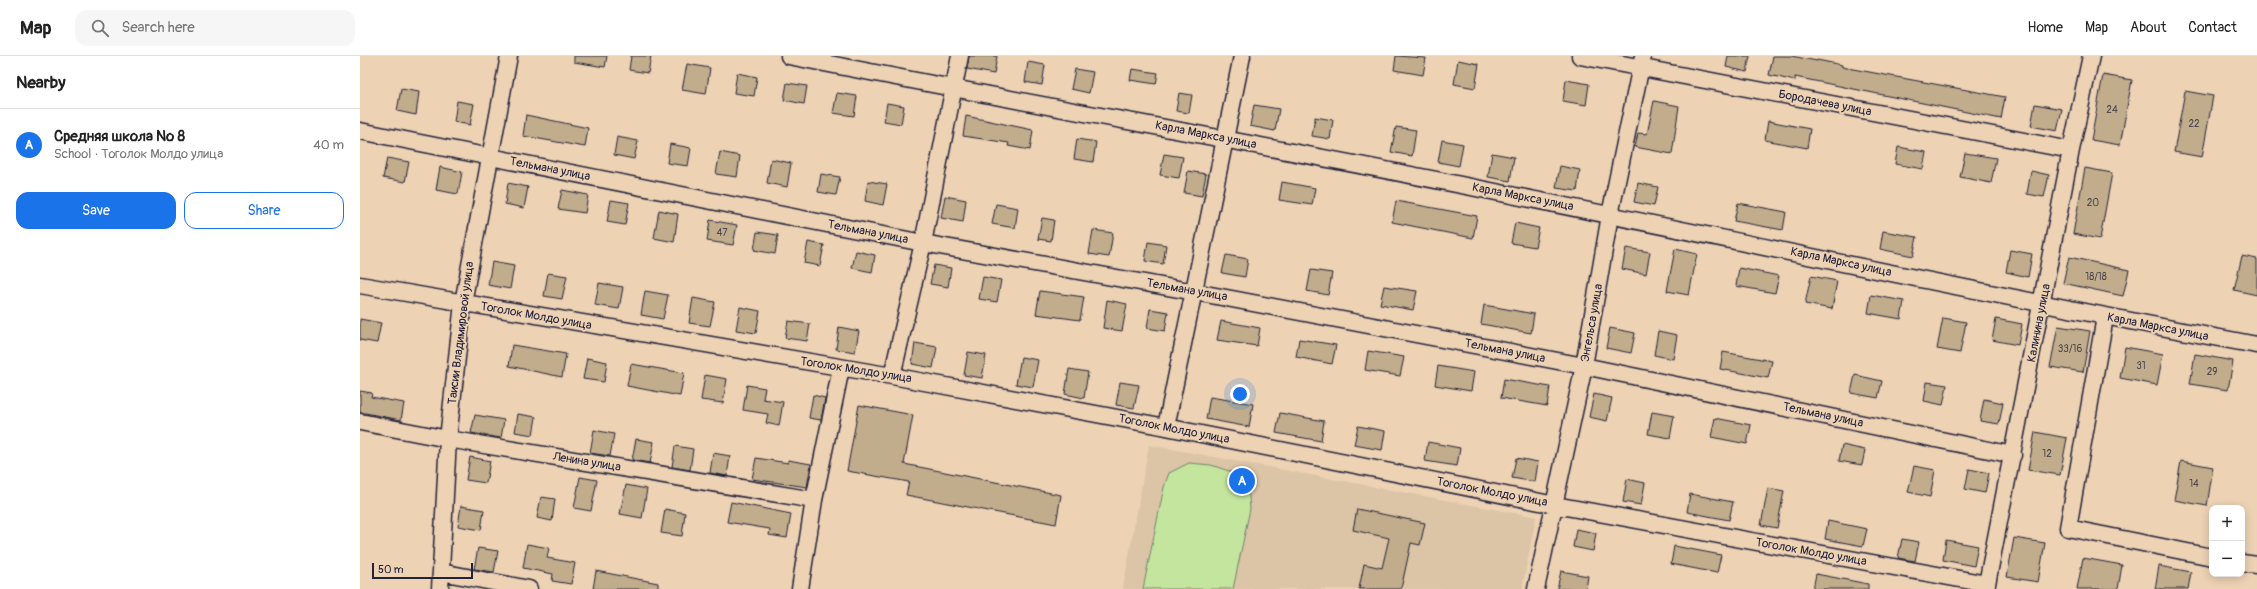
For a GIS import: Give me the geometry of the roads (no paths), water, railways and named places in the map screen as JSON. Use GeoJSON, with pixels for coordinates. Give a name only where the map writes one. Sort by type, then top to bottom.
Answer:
{"type":"FeatureCollection","features":[{"type":"Feature","properties":{"kind":"street","name":"Таисии Владимировой улица"},"geometry":{"type":"LineString","coordinates":[[440,589],[448,439],[463,304],[489,157],[509,56]]}},
{"type":"Feature","properties":{"kind":"street","name":"Карла Маркса улица"},"geometry":{"type":"LineString","coordinates":[[789,56],[953,89],[1226,138],[2106,317],[2257,345]]}},
{"type":"Feature","properties":{"kind":"street"},"geometry":{"type":"LineString","coordinates":[[892,376],[923,243],[960,56]]}},
{"type":"Feature","properties":{"kind":"street"},"geometry":{"type":"LineString","coordinates":[[1166,427],[1195,292],[1242,56]]}},
{"type":"Feature","properties":{"kind":"street","name":"Бородачева улица"},"geometry":{"type":"LineString","coordinates":[[1580,56],[1642,62],[2071,150]]}},
{"type":"Feature","properties":{"kind":"street","name":"Калинина улица"},"geometry":{"type":"LineString","coordinates":[[1986,587],[2043,303],[2071,150],[2091,56]]}},
{"type":"Feature","properties":{"kind":"street","name":"Энгельса улица"},"geometry":{"type":"LineString","coordinates":[[1536,589],[1584,366],[1610,215],[1642,62]]}},
{"type":"Feature","properties":{"kind":"street","name":"Тельмана улица"},"geometry":{"type":"LineString","coordinates":[[360,131],[923,243],[1195,292],[1584,366],[2013,455]]}},
{"type":"Feature","properties":{"kind":"street","name":"Тоголок Молдо улица"},"geometry":{"type":"LineString","coordinates":[[360,285],[463,304],[892,376],[1166,427],[1986,587]]}},
{"type":"Feature","properties":{"kind":"street"},"geometry":{"type":"LineString","coordinates":[[2106,317],[2068,528],[2209,556]]}},
{"type":"Feature","properties":{"kind":"street"},"geometry":{"type":"LineString","coordinates":[[800,589],[814,500],[841,368]]}},
{"type":"Feature","properties":{"kind":"street","name":"Ленина улица"},"geometry":{"type":"LineString","coordinates":[[360,422],[448,439],[814,500]]}},
{"type":"Feature","properties":{"kind":"street"},"geometry":{"type":"LineString","coordinates":[[2245,563],[2257,566]]}},
{"type":"Feature","properties":{"kind":"street"},"geometry":{"type":"LineString","coordinates":[[442,572],[529,589]]}},
{"type":"Feature","properties":{"kind":"place","name":"Средняя школа № 8"},"geometry":{"type":"Point","coordinates":[1242,481]}}]}
